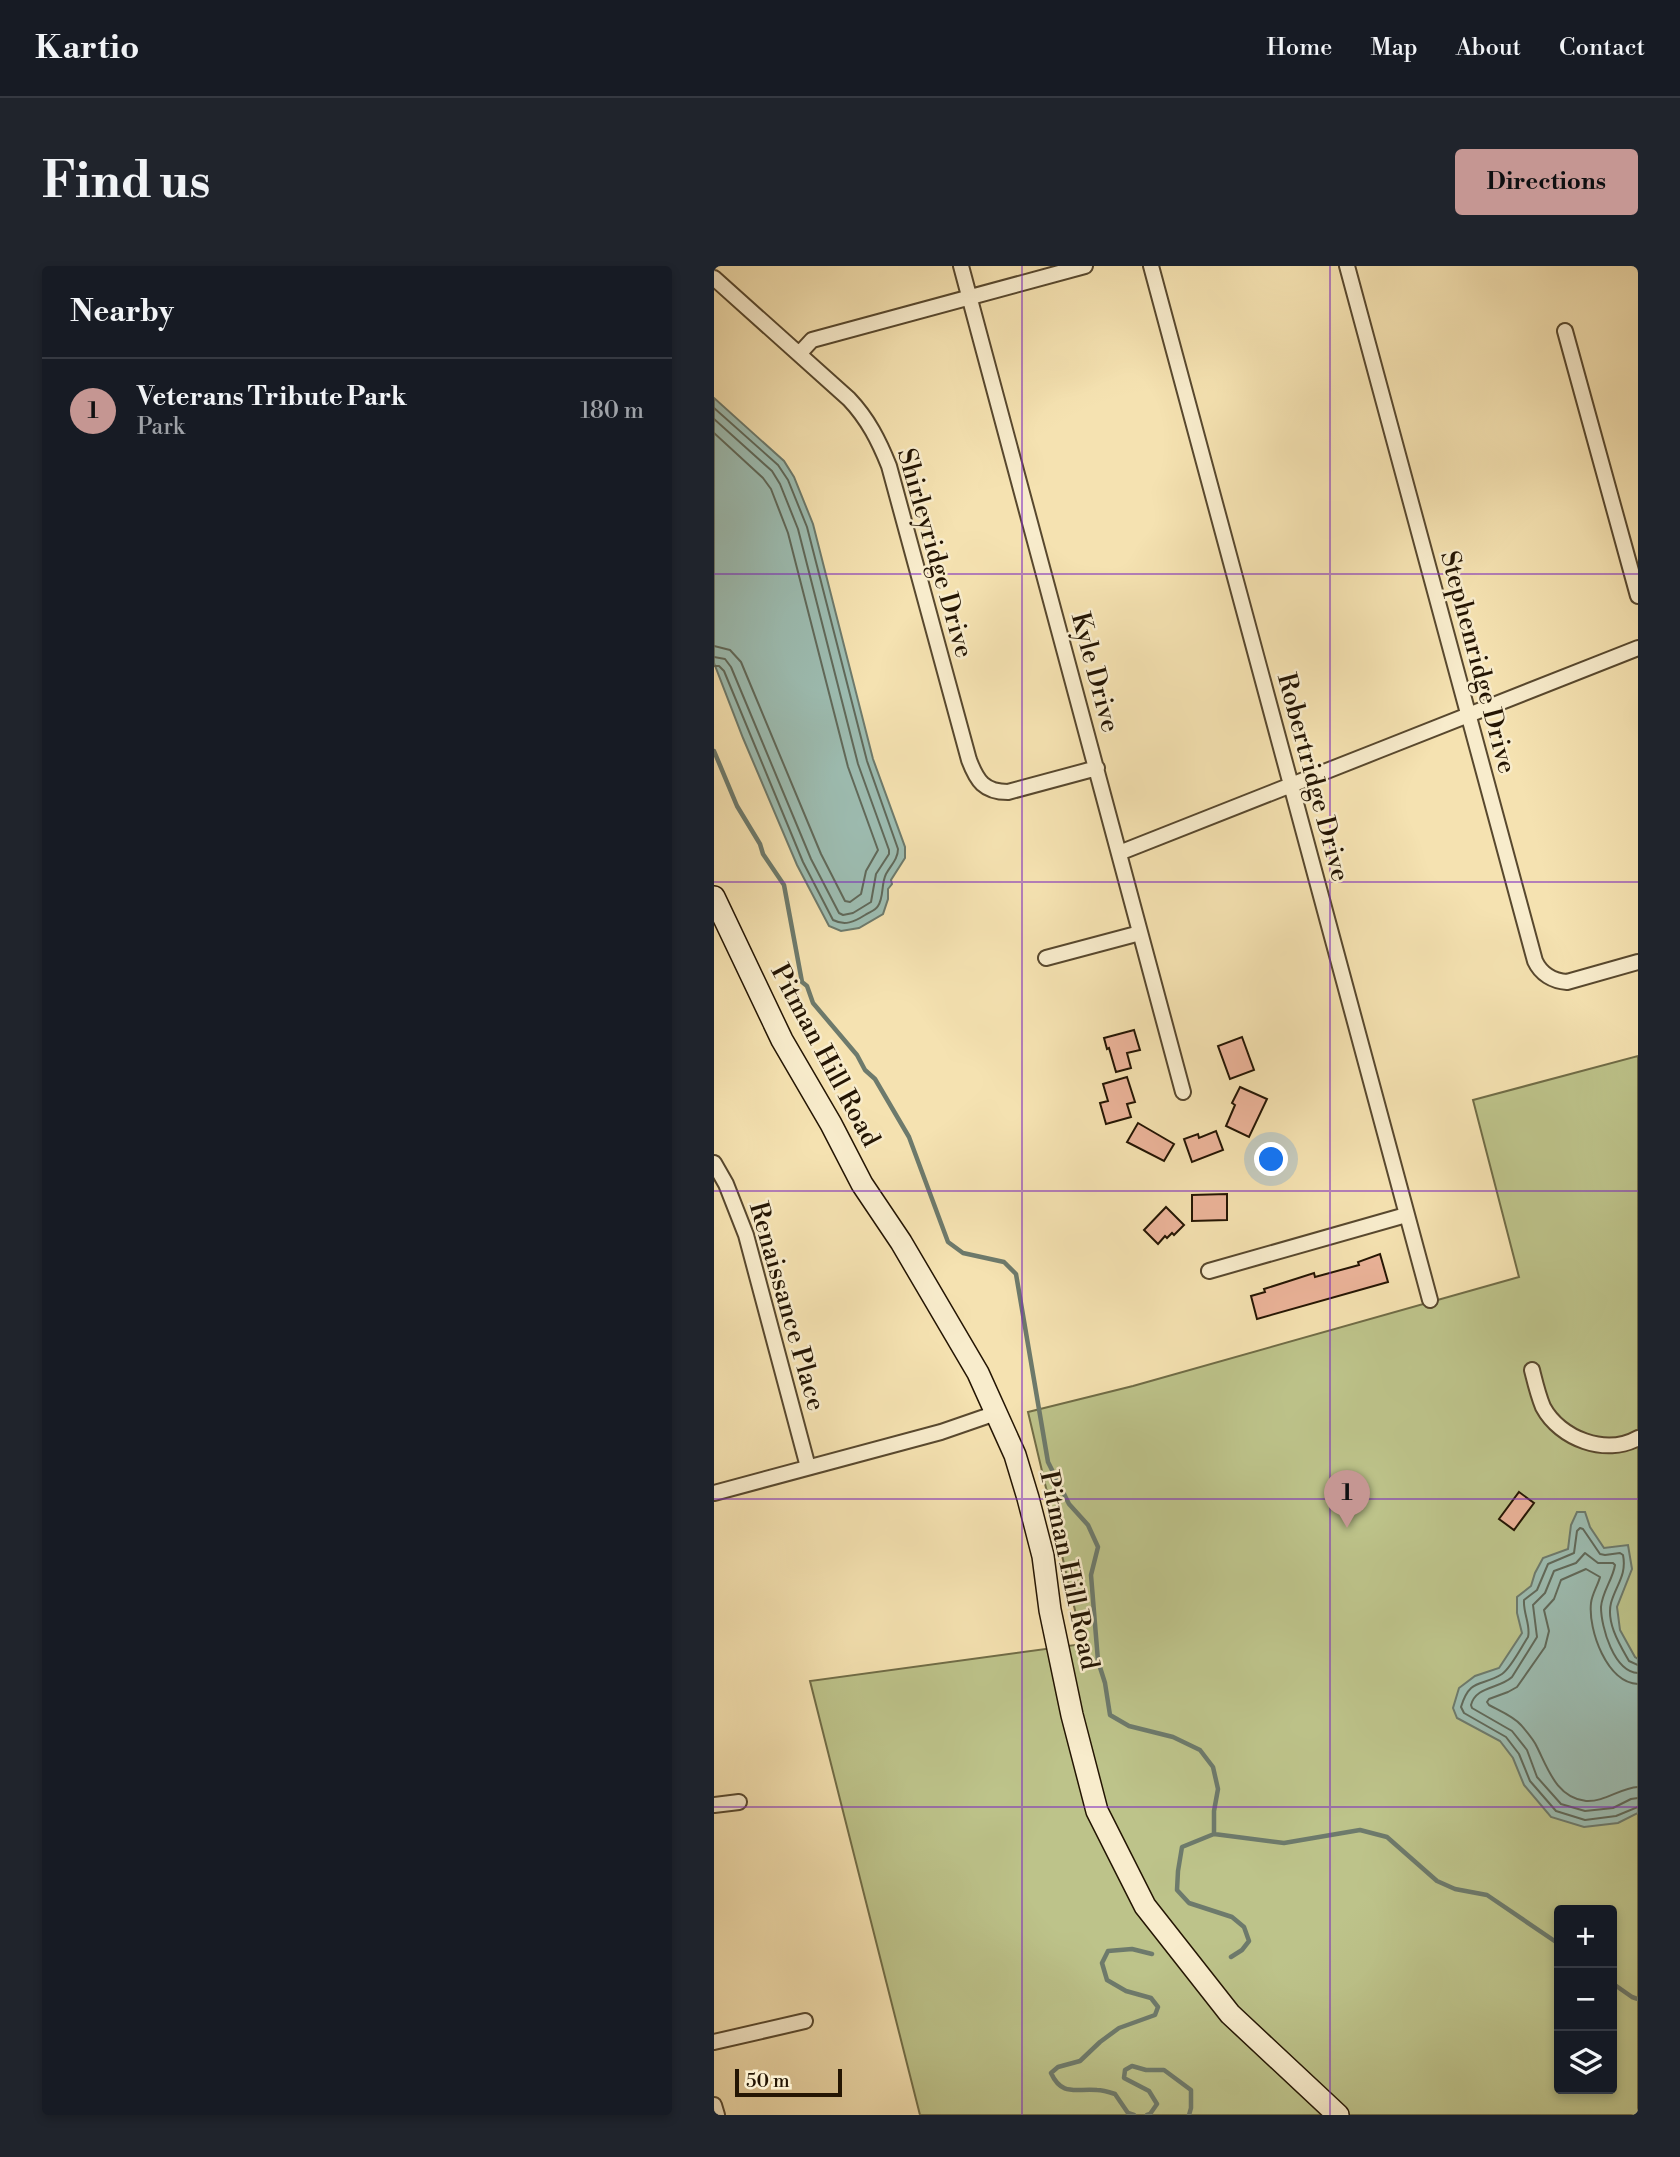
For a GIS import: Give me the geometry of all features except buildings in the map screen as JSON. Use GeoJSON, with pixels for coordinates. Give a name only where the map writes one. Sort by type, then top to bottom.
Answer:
{"type":"FeatureCollection","features":[{"type":"Feature","properties":{"kind":"main road","name":"Pitman Hill Road"},"geometry":{"type":"LineString","coordinates":[[714,897],[782,1040],[862,1184],[901,1242],[978,1373],[1015,1455],[1043,1556],[1050,1610],[1072,1715],[1097,1811],[1145,1906],[1230,2014],[1338,2115]]}},
{"type":"Feature","properties":{"kind":"street","name":"Kyle Drive"},"geometry":{"type":"LineString","coordinates":[[961,266],[1182,1092]]}},
{"type":"Feature","properties":{"kind":"street"},"geometry":{"type":"LineString","coordinates":[[799,354],[813,340],[1085,266]]}},
{"type":"Feature","properties":{"kind":"street","name":"Robertridge Drive"},"geometry":{"type":"LineString","coordinates":[[1151,266],[1430,1300]]}},
{"type":"Feature","properties":{"kind":"street","name":"Stephenridge Drive"},"geometry":{"type":"LineString","coordinates":[[1347,266],[1538,967],[1550,977],[1567,982],[1638,962]]}},
{"type":"Feature","properties":{"kind":"street","name":"Shirleyridge Drive"},"geometry":{"type":"LineString","coordinates":[[714,278],[862,413],[882,448],[974,775],[984,786],[995,792],[1008,792],[1097,768]]}},
{"type":"Feature","properties":{"kind":"street"},"geometry":{"type":"LineString","coordinates":[[1565,331],[1638,596]]}},
{"type":"Feature","properties":{"kind":"street"},"geometry":{"type":"LineString","coordinates":[[1119,853],[1638,648]]}},
{"type":"Feature","properties":{"kind":"street"},"geometry":{"type":"LineString","coordinates":[[1046,958],[1140,933]]}},
{"type":"Feature","properties":{"kind":"street","name":"Renaissance Place"},"geometry":{"type":"LineString","coordinates":[[714,1163],[726,1184],[746,1235],[808,1467]]}},
{"type":"Feature","properties":{"kind":"street"},"geometry":{"type":"LineString","coordinates":[[1209,1270],[1406,1215]]}},
{"type":"Feature","properties":{"kind":"street"},"geometry":{"type":"LineString","coordinates":[[1532,1370],[1544,1408],[1556,1425],[1573,1436],[1610,1447],[1628,1444],[1638,1438]]}},
{"type":"Feature","properties":{"kind":"street"},"geometry":{"type":"LineString","coordinates":[[714,1493],[941,1432],[996,1413]]}},
{"type":"Feature","properties":{"kind":"street"},"geometry":{"type":"LineString","coordinates":[[714,1805],[739,1802]]}},
{"type":"Feature","properties":{"kind":"street"},"geometry":{"type":"LineString","coordinates":[[714,2042],[804,2021]]}},
{"type":"Feature","properties":{"kind":"street"},"geometry":{"type":"LineString","coordinates":[[714,2105],[717,2115]]}},
{"type":"Feature","properties":{"kind":"green space"},"geometry":{"type":"Polygon","coordinates":[[[1638,1056],[1638,2115],[920,2115],[810,1681],[1083,1644],[1028,1412],[1133,1386],[1519,1277],[1473,1100],[1638,1056]]]}},
{"type":"Feature","properties":{"kind":"water"},"geometry":{"type":"Polygon","coordinates":[[[714,398],[784,461],[794,477],[813,524],[873,759],[905,847],[905,858],[891,880],[883,914],[859,928],[841,931],[829,926],[797,865],[714,663],[714,398]]]}},
{"type":"Feature","properties":{"kind":"water"},"geometry":{"type":"Polygon","coordinates":[[[1577,1512],[1585,1512],[1590,1527],[1604,1548],[1628,1545],[1632,1569],[1617,1607],[1620,1630],[1638,1659],[1638,1813],[1618,1823],[1584,1827],[1551,1817],[1524,1785],[1513,1758],[1500,1741],[1457,1718],[1453,1708],[1459,1688],[1475,1676],[1499,1668],[1522,1633],[1517,1613],[1517,1597],[1531,1586],[1543,1558],[1568,1549],[1571,1525],[1577,1512]]]}},
{"type":"Feature","properties":{"kind":"waterway"},"geometry":{"type":"LineString","coordinates":[[714,751],[737,806],[760,844],[763,854],[784,885],[802,982],[807,986],[813,1003],[875,1079],[909,1137],[948,1242],[963,1253],[1004,1262],[1016,1274],[1048,1462],[1069,1504],[1088,1525],[1098,1547],[1091,1575],[1098,1661],[1110,1715],[1129,1726],[1173,1737],[1200,1750],[1213,1767],[1218,1789],[1214,1834]]}},
{"type":"Feature","properties":{"kind":"waterway"},"geometry":{"type":"LineString","coordinates":[[1231,1957],[1249,1941],[1244,1927],[1232,1917],[1189,1903],[1177,1890],[1182,1847],[1214,1834],[1284,1843],[1360,1830],[1387,1837],[1437,1881],[1455,1889],[1487,1895],[1554,1941]]}},
{"type":"Feature","properties":{"kind":"waterway"},"geometry":{"type":"LineString","coordinates":[[1134,2115],[1128,2113],[1115,2094],[1099,2090],[1070,2090],[1060,2086],[1051,2073],[1058,2067],[1080,2061],[1119,2028],[1155,2015],[1158,2007],[1151,1998],[1126,1991],[1107,1980],[1102,1963],[1108,1951],[1132,1949],[1152,1954]]}},
{"type":"Feature","properties":{"kind":"waterway"},"geometry":{"type":"LineString","coordinates":[[1617,1986],[1638,1999]]}},
{"type":"Feature","properties":{"kind":"waterway"},"geometry":{"type":"LineString","coordinates":[[1147,2115],[1157,2104],[1149,2091],[1124,2078],[1125,2070],[1132,2066],[1146,2070],[1164,2070],[1191,2090],[1189,2115]]}},
{"type":"Feature","properties":{"kind":"place","name":"Veterans Tribute Park"},"geometry":{"type":"Point","coordinates":[1347,1528]}}]}
